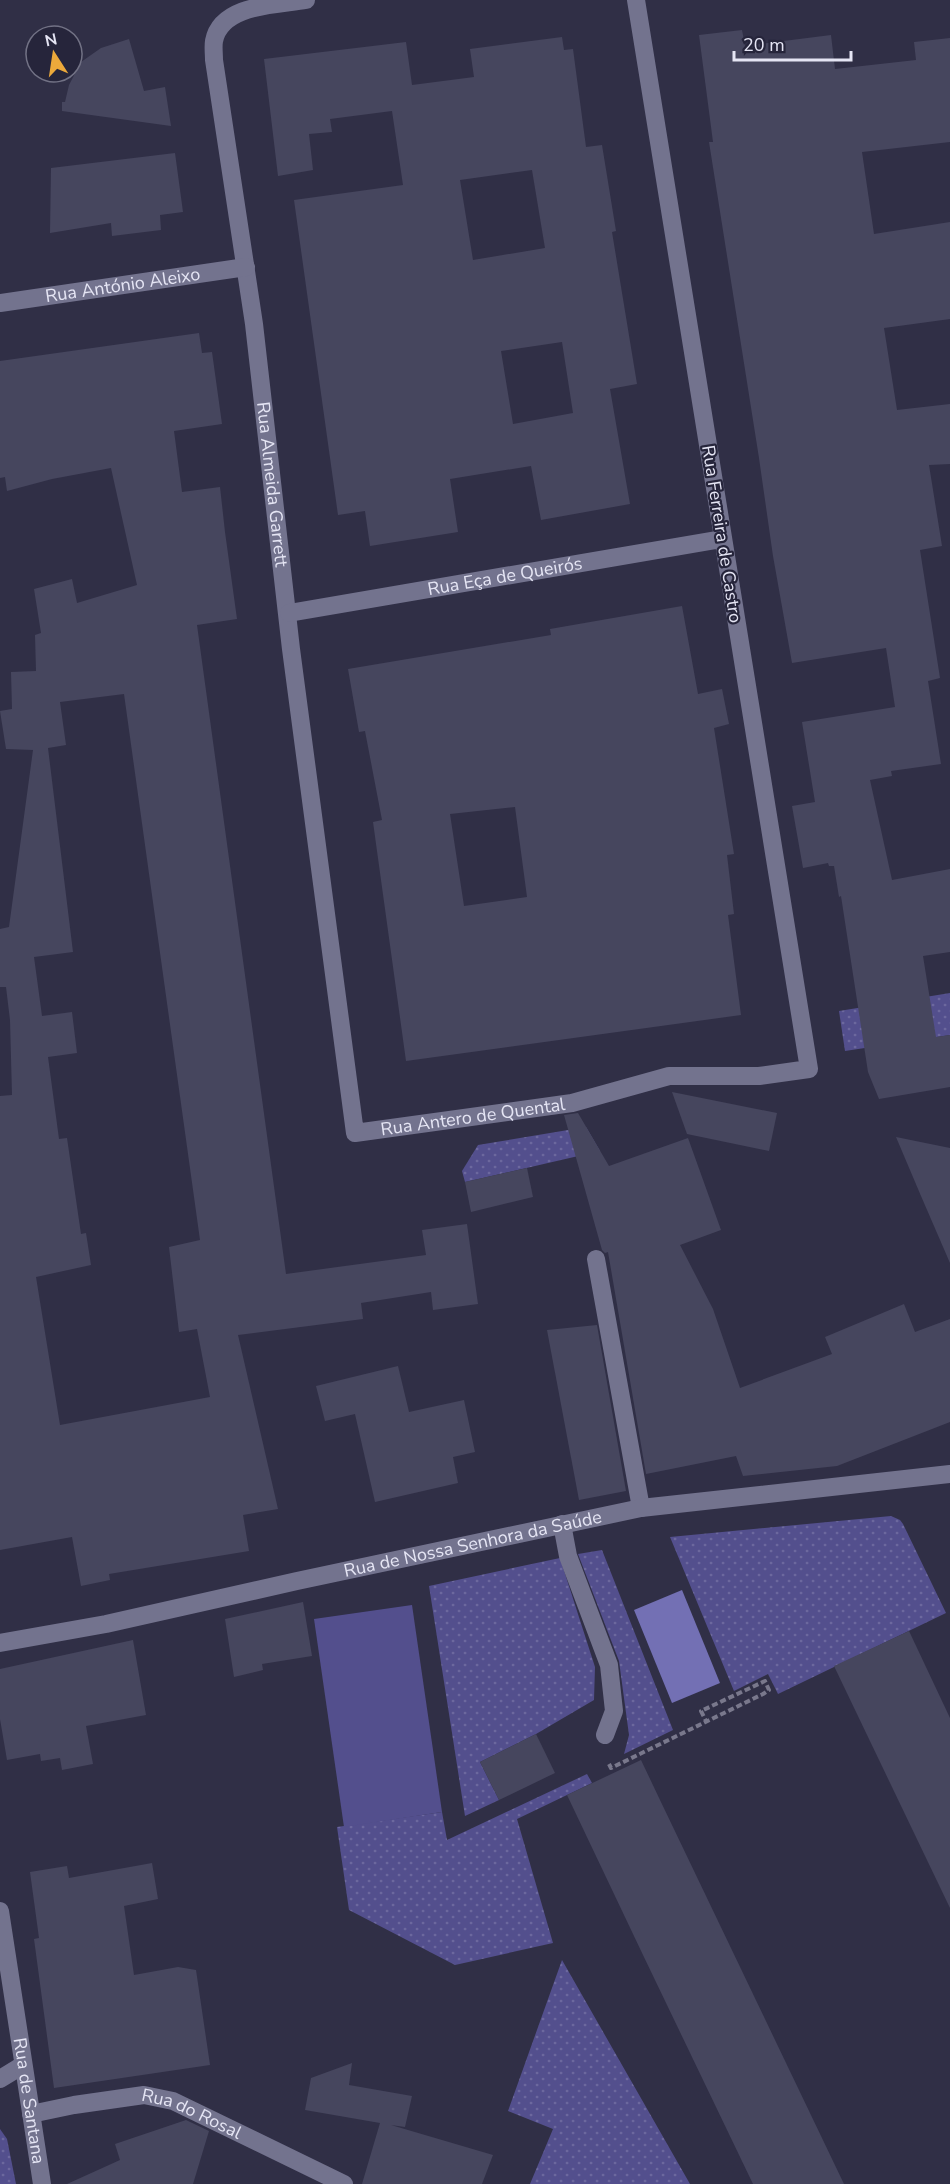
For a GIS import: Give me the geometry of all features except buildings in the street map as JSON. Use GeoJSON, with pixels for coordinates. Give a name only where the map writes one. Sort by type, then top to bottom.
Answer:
{"type":"FeatureCollection","features":[{"type":"Feature","properties":{"kind":"street","name":"Rua Almeida Garrett"},"geometry":{"type":"LineString","coordinates":[[306,0],[242,10],[223,22],[214,40],[214,60],[246,267],[293,661],[326,911]]}},
{"type":"Feature","properties":{"kind":"street","name":"Rua Ferreira de Castro"},"geometry":{"type":"LineString","coordinates":[[636,0],[809,1069]]}},
{"type":"Feature","properties":{"kind":"street","name":"Rua António Aleixo"},"geometry":{"type":"LineString","coordinates":[[0,303],[246,267]]}},
{"type":"Feature","properties":{"kind":"street","name":"Rua Eça de Queirós"},"geometry":{"type":"LineString","coordinates":[[288,613],[722,539]]}},
{"type":"Feature","properties":{"kind":"street","name":"Rua Antero de Quental"},"geometry":{"type":"LineString","coordinates":[[326,911],[355,1133],[572,1103],[669,1076],[759,1076],[809,1069]]}},
{"type":"Feature","properties":{"kind":"street"},"geometry":{"type":"LineString","coordinates":[[596,1259],[641,1508]]}},
{"type":"Feature","properties":{"kind":"street","name":"Rua de Nossa Senhora da Saúde"},"geometry":{"type":"LineString","coordinates":[[0,1643],[106,1624],[641,1508],[948,1478]]}},
{"type":"Feature","properties":{"kind":"street"},"geometry":{"type":"LineString","coordinates":[[562,1524],[568,1556],[609,1665],[614,1711],[605,1735]]}},
{"type":"Feature","properties":{"kind":"street","name":"Rua de Santana"},"geometry":{"type":"LineString","coordinates":[[0,1911],[42,2184]]}},
{"type":"Feature","properties":{"kind":"street"},"geometry":{"type":"LineString","coordinates":[[0,2079],[23,2065]]}},
{"type":"Feature","properties":{"kind":"street","name":"Rua do Rosal"},"geometry":{"type":"LineString","coordinates":[[31,2114],[144,2095],[173,2100],[344,2184]]}},
{"type":"Feature","properties":{"kind":"path"},"geometry":{"type":"LineString","coordinates":[[605,1735],[605,1756],[611,1768],[769,1690],[765,1681],[701,1712],[706,1721]]}},
{"type":"Feature","properties":{"kind":"path"},"geometry":{"type":"LineString","coordinates":[[738,1705],[741,1712]]}},
{"type":"Feature","properties":{"kind":"shaded area"},"geometry":{"type":"Polygon","coordinates":[[[950,993],[950,1035],[845,1051],[839,1011],[950,993]]]}},
{"type":"Feature","properties":{"kind":"shaded area"},"geometry":{"type":"Polygon","coordinates":[[[586,1127],[600,1151],[465,1182],[462,1171],[478,1145],[586,1127]]]}},
{"type":"Feature","properties":{"kind":"shaded area"},"geometry":{"type":"Polygon","coordinates":[[[891,1516],[903,1524],[946,1613],[778,1694],[768,1674],[734,1691],[670,1537],[891,1516]]]}},
{"type":"Feature","properties":{"kind":"shaded area"},"geometry":{"type":"Polygon","coordinates":[[[602,1550],[673,1730],[624,1754],[629,1735],[619,1661],[578,1554],[602,1550]]]}},
{"type":"Feature","properties":{"kind":"shaded area"},"geometry":{"type":"Polygon","coordinates":[[[560,1558],[595,1667],[594,1700],[536,1734],[480,1762],[499,1800],[465,1816],[429,1586],[560,1558]]]}},
{"type":"Feature","properties":{"kind":"shaded area"},"geometry":{"type":"Polygon","coordinates":[[[682,1590],[720,1683],[672,1703],[634,1610],[682,1590]]]}},
{"type":"Feature","properties":{"kind":"shaded area"},"geometry":{"type":"Polygon","coordinates":[[[412,1605],[442,1812],[344,1827],[314,1619],[412,1605]]]}},
{"type":"Feature","properties":{"kind":"shaded area"},"geometry":{"type":"Polygon","coordinates":[[[587,1774],[592,1783],[517,1819],[553,1943],[455,1965],[349,1910],[337,1827],[442,1812],[447,1840],[587,1774]]]}},
{"type":"Feature","properties":{"kind":"shaded area"},"geometry":{"type":"Polygon","coordinates":[[[562,1960],[690,2184],[530,2184],[553,2129],[508,2111],[562,1960]]]}},
{"type":"Feature","properties":{"kind":"shaded area"},"geometry":{"type":"Polygon","coordinates":[[[0,2129],[7,2139],[16,2184],[0,2184],[0,2129]]]}}]}
